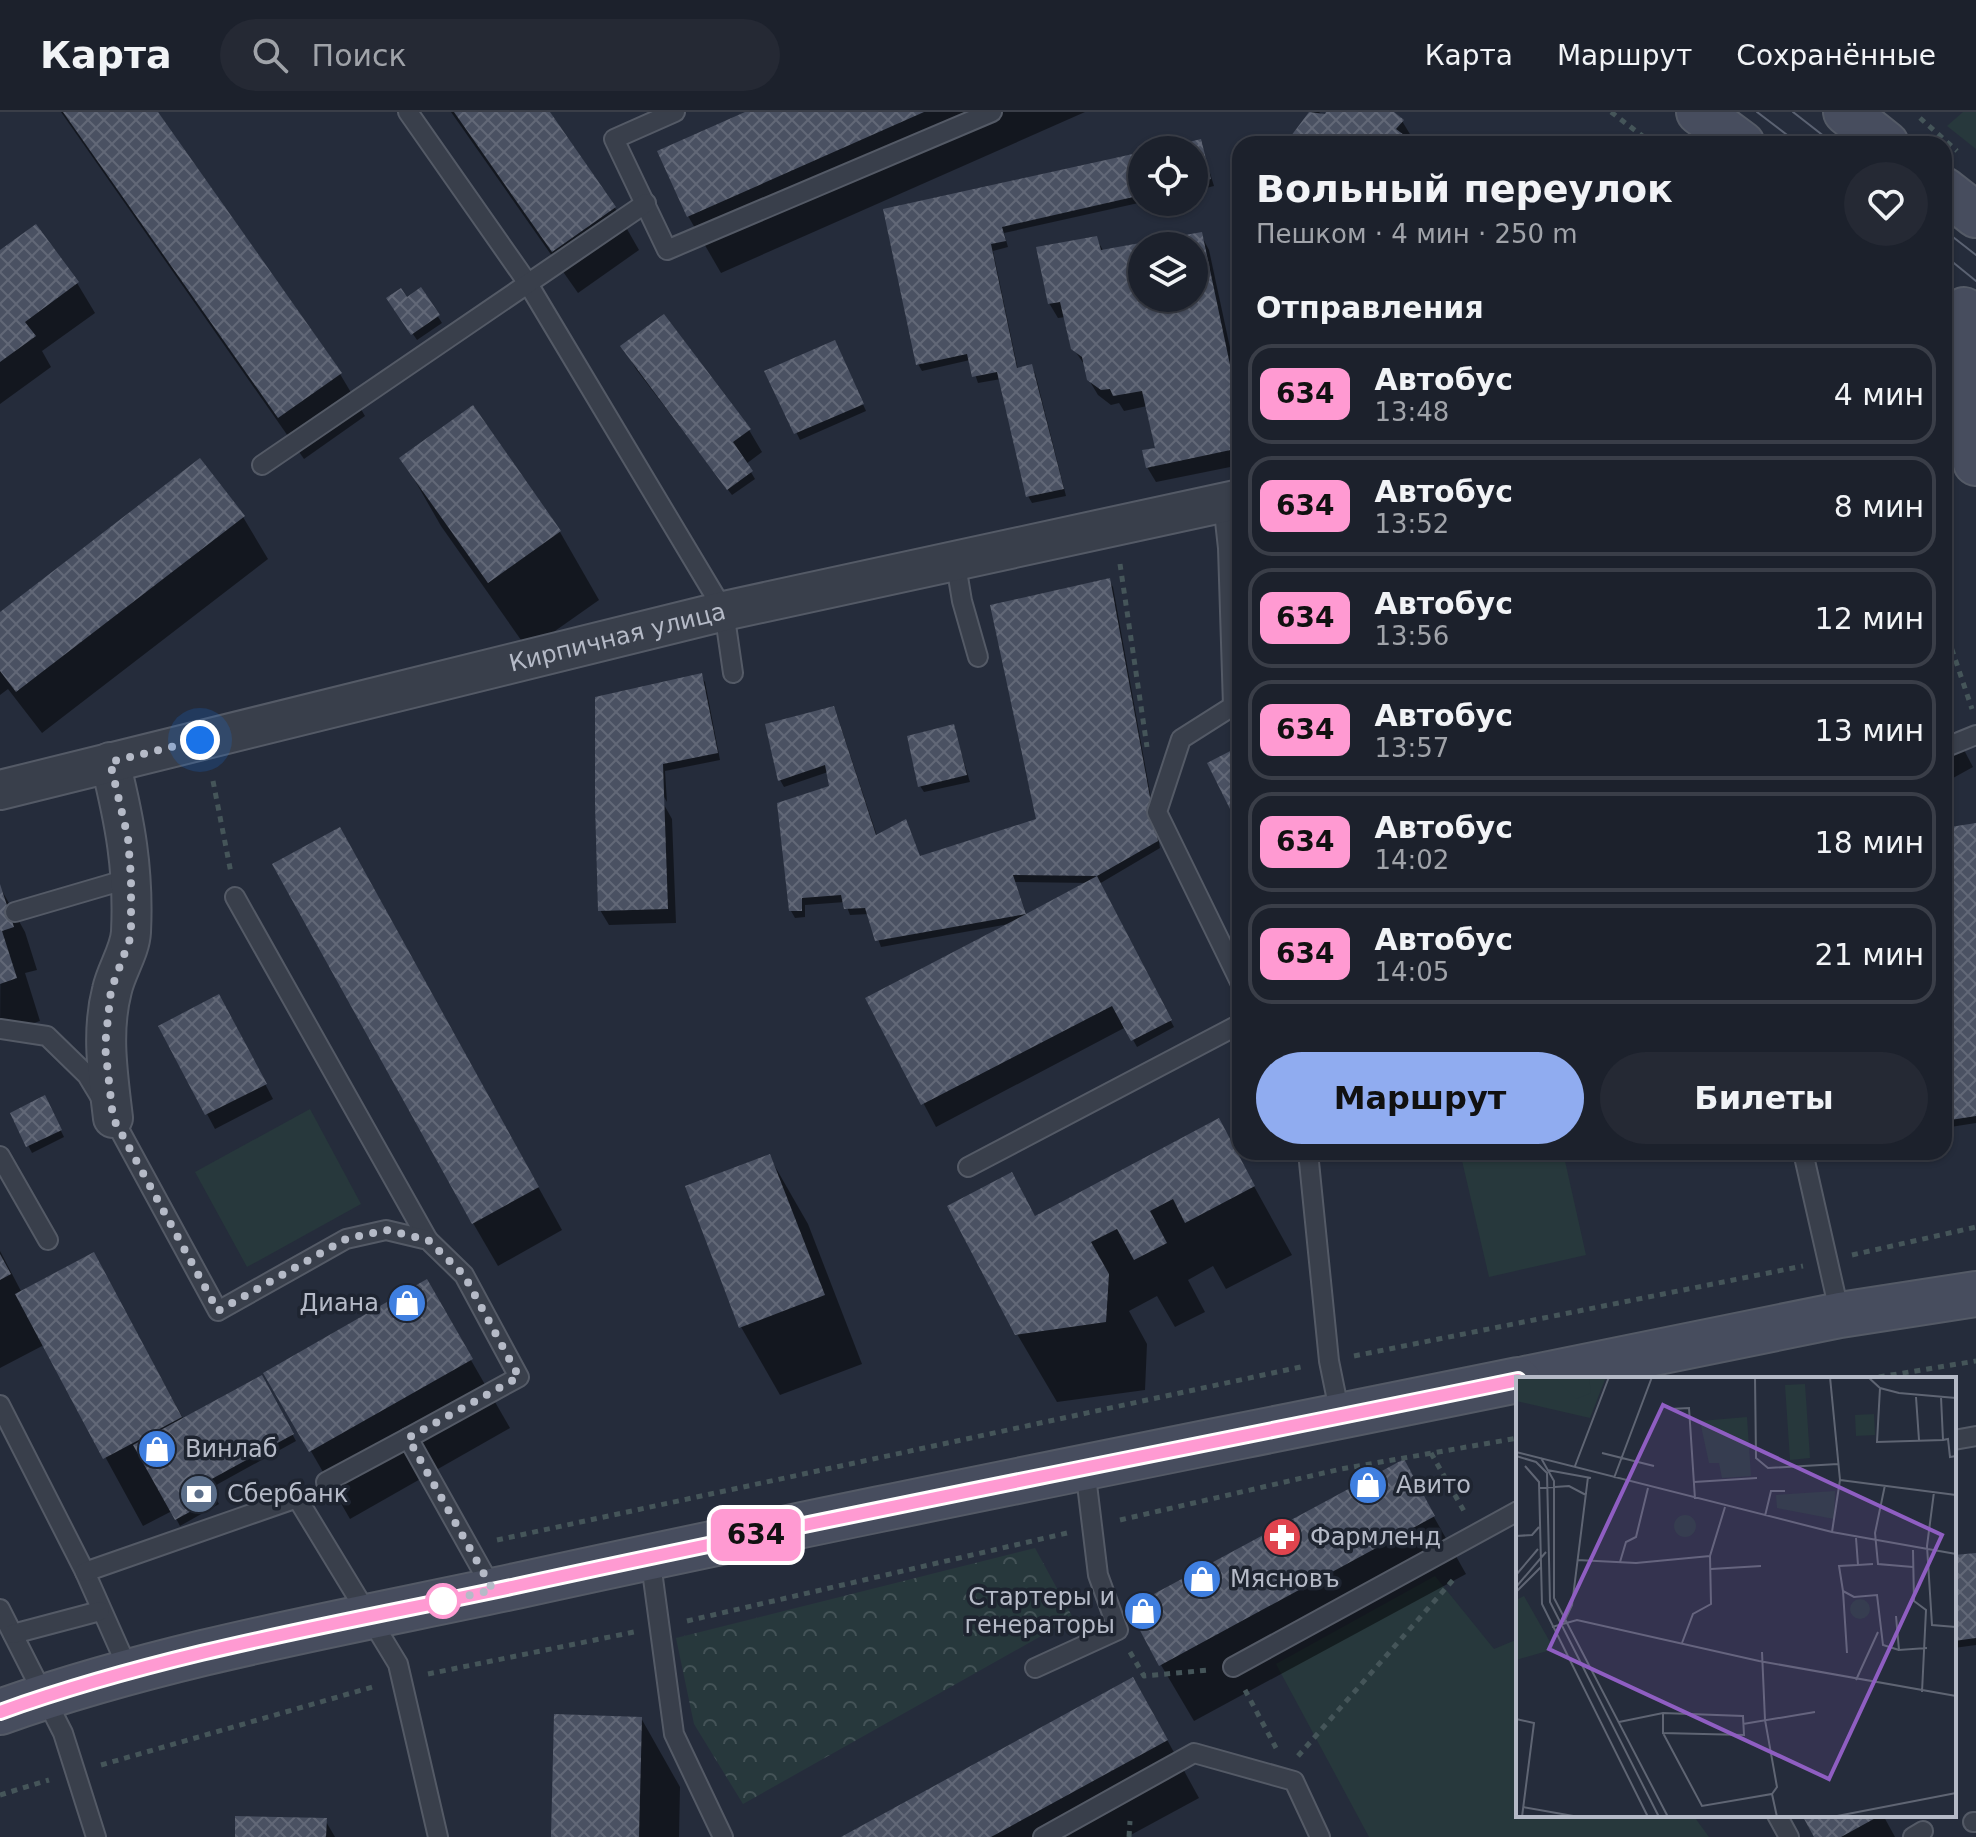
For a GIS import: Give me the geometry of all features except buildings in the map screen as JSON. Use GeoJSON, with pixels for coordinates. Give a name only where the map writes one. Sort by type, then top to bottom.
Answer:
{"type":"FeatureCollection","features":[{"type":"Feature","properties":{"kind":"main road"},"geometry":{"type":"LineString","coordinates":[[1699,112],[1731,136]]}},
{"type":"Feature","properties":{"kind":"main road"},"geometry":{"type":"LineString","coordinates":[[1846,112],[1876,136]]}},
{"type":"Feature","properties":{"kind":"main road"},"geometry":{"type":"LineString","coordinates":[[1952,172],[1976,215]]}},
{"type":"Feature","properties":{"kind":"main road"},"geometry":{"type":"LineString","coordinates":[[1961,310],[1956,388],[1963,425],[1976,463]]}},
{"type":"Feature","properties":{"kind":"main road"},"geometry":{"type":"LineString","coordinates":[[1840,1315],[1976,1278]]}},
{"type":"Feature","properties":{"kind":"main road"},"geometry":{"type":"LineString","coordinates":[[1540,1377],[1840,1315],[1976,1294]]}},
{"type":"Feature","properties":{"kind":"main road"},"geometry":{"type":"LineString","coordinates":[[0,1712],[129,1671],[368,1617],[650,1556],[1516,1382]]}},
{"type":"Feature","properties":{"kind":"street","name":"Кирпичная улица"},"geometry":{"type":"LineString","coordinates":[[0,790],[724,611],[1231,501]]}},
{"type":"Feature","properties":{"kind":"street"},"geometry":{"type":"LineString","coordinates":[[110,762],[128,838],[131,878],[131,936],[111,990],[105,1046],[113,1118]]}},
{"type":"Feature","properties":{"kind":"lane"},"geometry":{"type":"LineString","coordinates":[[408,112],[527,282],[724,611],[733,673]]}},
{"type":"Feature","properties":{"kind":"lane"},"geometry":{"type":"LineString","coordinates":[[675,112],[614,139],[667,250],[992,112]]}},
{"type":"Feature","properties":{"kind":"lane"},"geometry":{"type":"LineString","coordinates":[[262,465],[646,203]]}},
{"type":"Feature","properties":{"kind":"lane"},"geometry":{"type":"LineString","coordinates":[[1231,501],[1228,548],[1232,674]]}},
{"type":"Feature","properties":{"kind":"lane"},"geometry":{"type":"LineString","coordinates":[[955,559],[962,601],[978,657]]}},
{"type":"Feature","properties":{"kind":"lane"},"geometry":{"type":"LineString","coordinates":[[1232,707],[1181,739],[1157,812],[1232,966]]}},
{"type":"Feature","properties":{"kind":"lane"},"geometry":{"type":"LineString","coordinates":[[1952,745],[1976,735]]}},
{"type":"Feature","properties":{"kind":"lane"},"geometry":{"type":"LineString","coordinates":[[15,912],[131,878]]}},
{"type":"Feature","properties":{"kind":"lane"},"geometry":{"type":"LineString","coordinates":[[235,897],[428,1240],[464,1275],[519,1377],[326,1482]]}},
{"type":"Feature","properties":{"kind":"lane"},"geometry":{"type":"LineString","coordinates":[[968,1167],[1232,1028]]}},
{"type":"Feature","properties":{"kind":"lane"},"geometry":{"type":"LineString","coordinates":[[0,1029],[47,1036],[87,1075],[218,1311],[346,1239],[386,1230],[428,1240]]}},
{"type":"Feature","properties":{"kind":"lane"},"geometry":{"type":"LineString","coordinates":[[0,1156],[48,1240]]}},
{"type":"Feature","properties":{"kind":"lane"},"geometry":{"type":"LineString","coordinates":[[1309,1160],[1329,1361],[1340,1415]]}},
{"type":"Feature","properties":{"kind":"lane"},"geometry":{"type":"LineString","coordinates":[[1805,1160],[1840,1315]]}},
{"type":"Feature","properties":{"kind":"lane"},"geometry":{"type":"LineString","coordinates":[[0,1405],[85,1572],[129,1671]]}},
{"type":"Feature","properties":{"kind":"lane"},"geometry":{"type":"LineString","coordinates":[[1956,1440],[1976,1436]]}},
{"type":"Feature","properties":{"kind":"lane"},"geometry":{"type":"LineString","coordinates":[[408,1438],[493,1590]]}},
{"type":"Feature","properties":{"kind":"lane"},"geometry":{"type":"LineString","coordinates":[[1035,1668],[1118,1630],[1098,1575],[1085,1468]]}},
{"type":"Feature","properties":{"kind":"lane"},"geometry":{"type":"LineString","coordinates":[[85,1572],[297,1498],[398,1664],[438,1837]]}},
{"type":"Feature","properties":{"kind":"lane"},"geometry":{"type":"LineString","coordinates":[[1233,1667],[1516,1512]]}},
{"type":"Feature","properties":{"kind":"lane"},"geometry":{"type":"LineString","coordinates":[[650,1556],[674,1734],[723,1837]]}},
{"type":"Feature","properties":{"kind":"lane"},"geometry":{"type":"LineString","coordinates":[[0,1609],[63,1733],[96,1837]]}},
{"type":"Feature","properties":{"kind":"lane"},"geometry":{"type":"LineString","coordinates":[[13,1634],[100,1611]]}},
{"type":"Feature","properties":{"kind":"lane"},"geometry":{"type":"LineString","coordinates":[[1043,1837],[1194,1753],[1290,1775],[1320,1837]]}},
{"type":"Feature","properties":{"kind":"lane"},"geometry":{"type":"LineString","coordinates":[[1778,1817],[1789,1837]]}},
{"type":"Feature","properties":{"kind":"path"},"geometry":{"type":"LineString","coordinates":[[1611,112],[1642,136]]}},
{"type":"Feature","properties":{"kind":"path"},"geometry":{"type":"LineString","coordinates":[[1913,112],[1929,136]]}},
{"type":"Feature","properties":{"kind":"path"},"geometry":{"type":"LineString","coordinates":[[1119,563],[1148,749]]}},
{"type":"Feature","properties":{"kind":"path"},"geometry":{"type":"LineString","coordinates":[[1952,650],[1976,722]]}},
{"type":"Feature","properties":{"kind":"path"},"geometry":{"type":"LineString","coordinates":[[213,781],[235,897]]}},
{"type":"Feature","properties":{"kind":"path"},"geometry":{"type":"LineString","coordinates":[[469,1546],[1329,1361],[1828,1261],[1976,1227]]}},
{"type":"Feature","properties":{"kind":"path"},"geometry":{"type":"LineString","coordinates":[[1879,1377],[1976,1361]]}},
{"type":"Feature","properties":{"kind":"path"},"geometry":{"type":"LineString","coordinates":[[1341,1469],[1516,1438]]}},
{"type":"Feature","properties":{"kind":"path"},"geometry":{"type":"LineString","coordinates":[[1431,1453],[1476,1533]]}},
{"type":"Feature","properties":{"kind":"path"},"geometry":{"type":"LineString","coordinates":[[1118,1630],[1144,1676],[1233,1667],[1290,1775],[1460,1572]]}},
{"type":"Feature","properties":{"kind":"green space"},"geometry":{"type":"Polygon","coordinates":[[[1963,112],[1976,112],[1976,149],[1947,126],[1963,112]]]}},
{"type":"Feature","properties":{"kind":"green space"},"geometry":{"type":"Polygon","coordinates":[[[310,1109],[361,1204],[247,1267],[195,1172],[310,1109]]]}},
{"type":"Feature","properties":{"kind":"green space"},"geometry":{"type":"Polygon","coordinates":[[[1462,1160],[1565,1160],[1586,1255],[1489,1277],[1462,1160]]]}},
{"type":"Feature","properties":{"kind":"green space"},"geometry":{"type":"Polygon","coordinates":[[[1035,1548],[1073,1618],[743,1804],[694,1724],[676,1638],[1035,1548]]]}},
{"type":"Feature","properties":{"kind":"green space"},"geometry":{"type":"Polygon","coordinates":[[[1435,1576],[1494,1649],[1516,1640],[1516,1817],[1694,1817],[1709,1837],[1369,1837],[1276,1664],[1435,1576]]]}},
{"type":"Feature","properties":{"kind":"tram line"},"geometry":{"type":"LineString","coordinates":[[1757,112],[1788,136]]}},
{"type":"Feature","properties":{"kind":"tram line"},"geometry":{"type":"LineString","coordinates":[[1793,112],[1824,136]]}},
{"type":"Feature","properties":{"kind":"tram line"},"geometry":{"type":"LineString","coordinates":[[1952,236],[1976,255]]}},
{"type":"Feature","properties":{"kind":"tram line"},"geometry":{"type":"LineString","coordinates":[[1952,262],[1976,281]]}},
{"type":"Feature","properties":{"kind":"bus line","name":"634"},"geometry":{"type":"LineString","coordinates":[[0,1712],[129,1671],[215,1650],[650,1556],[1516,1380]]}},
{"type":"Feature","properties":{"kind":"place","name":"Диана"},"geometry":{"type":"Point","coordinates":[407,1303]}},
{"type":"Feature","properties":{"kind":"place","name":"Винлаб"},"geometry":{"type":"Point","coordinates":[157,1449]}},
{"type":"Feature","properties":{"kind":"place","name":"Авито"},"geometry":{"type":"Point","coordinates":[1368,1485]}},
{"type":"Feature","properties":{"kind":"place","name":"Сбербанк"},"geometry":{"type":"Point","coordinates":[199,1494]}},
{"type":"Feature","properties":{"kind":"place","name":"Фармленд"},"geometry":{"type":"Point","coordinates":[1282,1537]}},
{"type":"Feature","properties":{"kind":"place","name":"Мясновъ"},"geometry":{"type":"Point","coordinates":[1202,1579]}},
{"type":"Feature","properties":{"kind":"place","name":"Стартеры и генераторы"},"geometry":{"type":"Point","coordinates":[1143,1611]}},
{"type":"Feature","properties":{"kind":"route"},"geometry":{"type":"LineString","coordinates":[[200,740],[110,762],[128,838],[131,878],[131,936],[111,990],[105,1046],[113,1118],[218,1311],[346,1239],[386,1230],[428,1240],[464,1275],[519,1377],[408,1438],[493,1590],[443,1601]]}}]}
